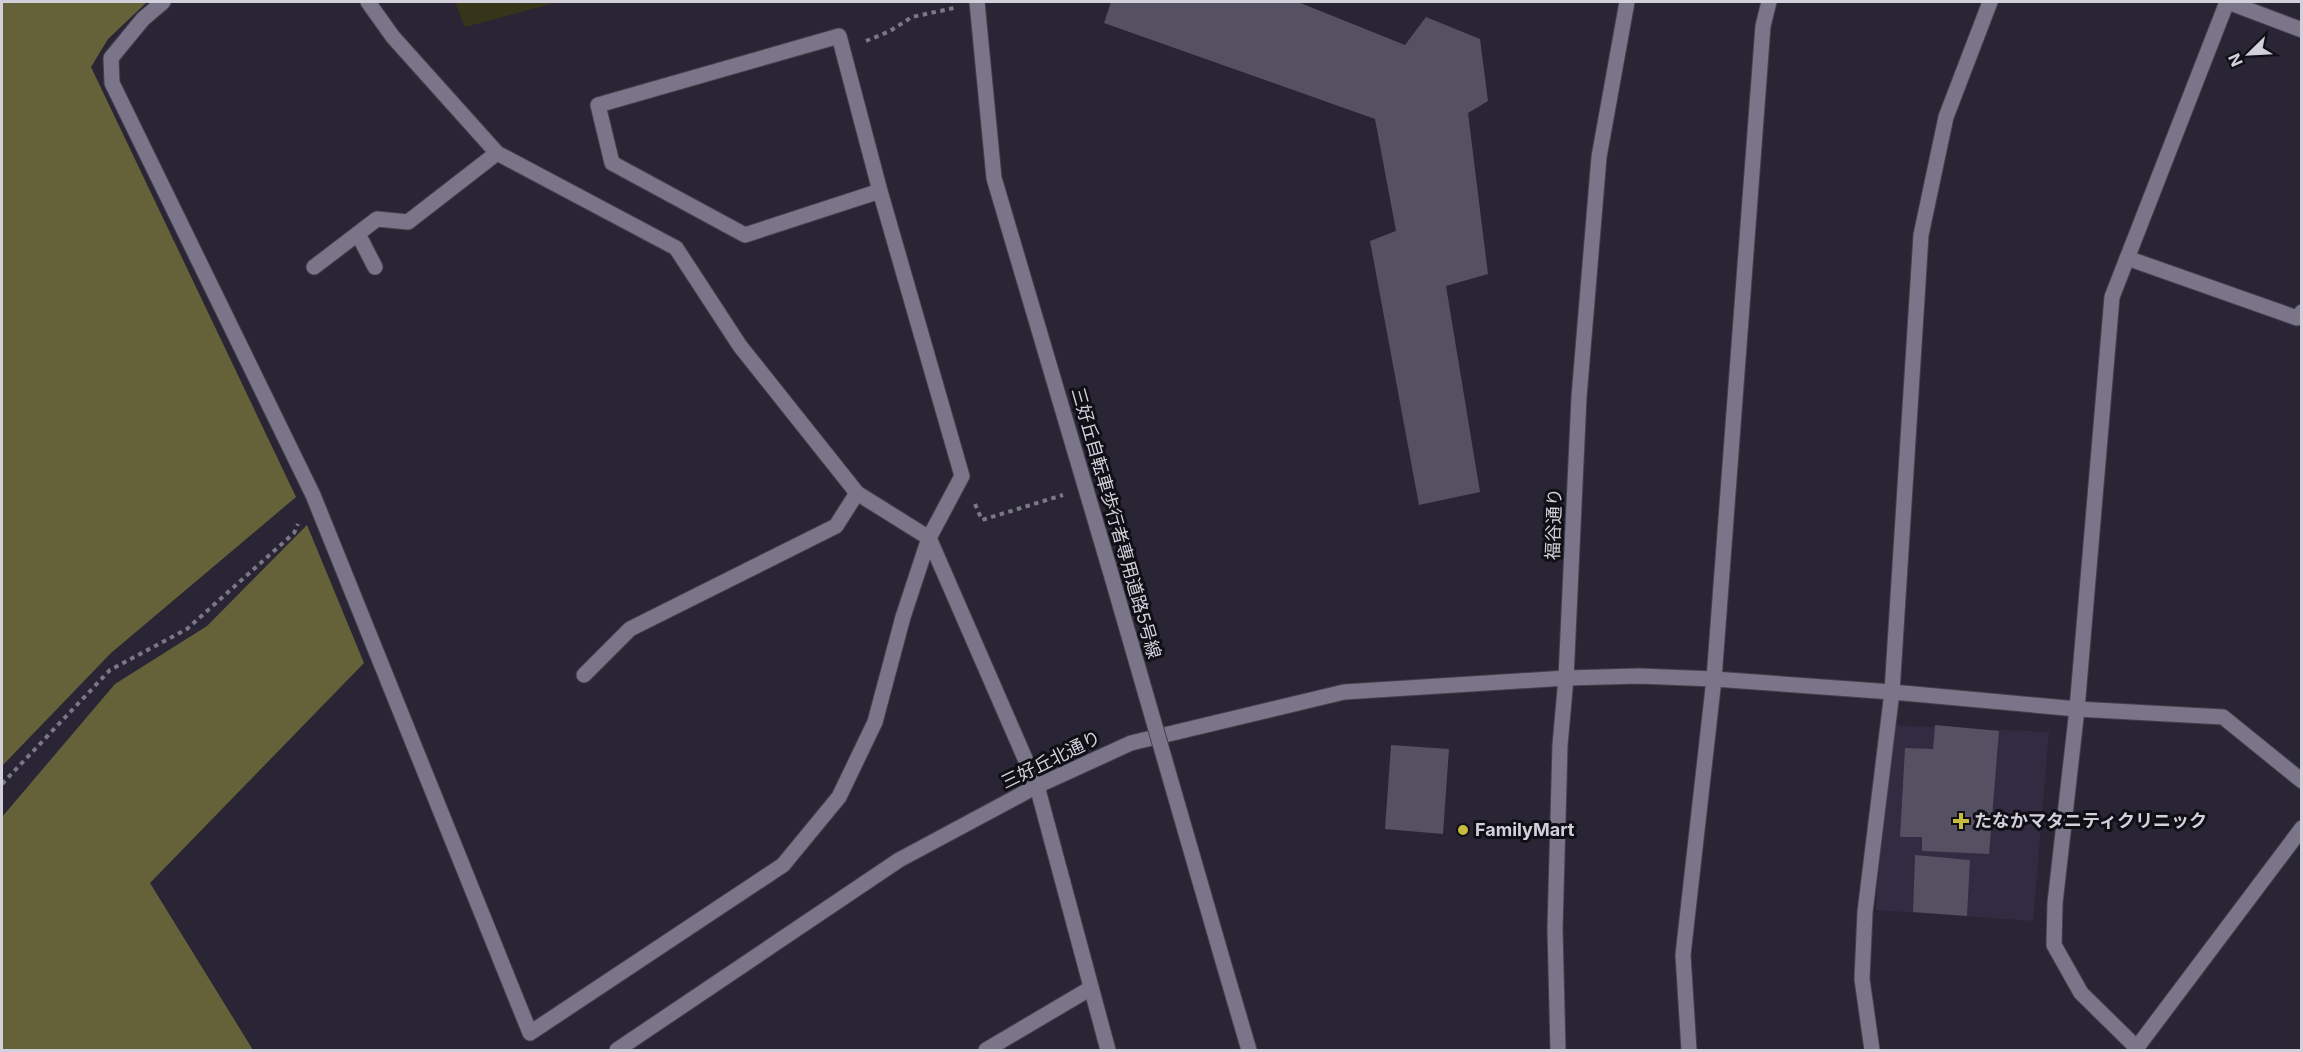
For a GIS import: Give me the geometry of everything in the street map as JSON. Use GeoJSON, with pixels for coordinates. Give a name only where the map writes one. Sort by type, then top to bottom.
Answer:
{"type":"FeatureCollection","features":[{"type":"Feature","properties":{"kind":"street"},"geometry":{"type":"LineString","coordinates":[[163,2],[143,19],[111,58],[112,83],[313,495],[530,1034],[783,866],[839,797],[875,722],[903,617],[929,538],[962,476],[880,191],[839,36],[598,105],[612,163],[745,235],[880,191]]}},
{"type":"Feature","properties":{"kind":"street"},"geometry":{"type":"LineString","coordinates":[[368,2],[393,37],[497,153],[676,248],[740,346],[857,493],[929,538],[1036,786],[1108,1050]]}},
{"type":"Feature","properties":{"kind":"street","name":"三好丘自転車歩行者専用道路5号線"},"geometry":{"type":"LineString","coordinates":[[977,2],[994,178],[1249,1050]]}},
{"type":"Feature","properties":{"kind":"street","name":"福谷通り"},"geometry":{"type":"LineString","coordinates":[[1558,1050],[1555,929],[1560,746],[1566,678],[1579,397],[1599,157],[1627,2]]}},
{"type":"Feature","properties":{"kind":"street"},"geometry":{"type":"LineString","coordinates":[[1689,1050],[1683,955],[1714,679],[1763,26],[1769,2]]}},
{"type":"Feature","properties":{"kind":"street"},"geometry":{"type":"LineString","coordinates":[[1872,1050],[1862,980],[1865,912],[1892,692],[1921,235],[1946,117],[1990,2]]}},
{"type":"Feature","properties":{"kind":"street"},"geometry":{"type":"LineString","coordinates":[[2301,30],[2227,2],[2112,297],[2108,322],[2077,709],[2055,903],[2054,945],[2081,993],[2136,1049],[2301,828]]}},
{"type":"Feature","properties":{"kind":"street"},"geometry":{"type":"LineString","coordinates":[[314,267],[377,219],[408,222],[497,153]]}},
{"type":"Feature","properties":{"kind":"street"},"geometry":{"type":"LineString","coordinates":[[358,234],[375,267]]}},
{"type":"Feature","properties":{"kind":"street"},"geometry":{"type":"LineString","coordinates":[[2127,258],[2297,318],[2301,312]]}},
{"type":"Feature","properties":{"kind":"street"},"geometry":{"type":"LineString","coordinates":[[584,675],[630,629],[836,526],[857,493]]}},
{"type":"Feature","properties":{"kind":"street","name":"三好丘北通り"},"geometry":{"type":"LineString","coordinates":[[617,1050],[899,860],[1036,786],[1131,743],[1344,692],[1566,678],[1640,676],[1892,692],[2077,709],[2223,717],[2301,782]]}},
{"type":"Feature","properties":{"kind":"street"},"geometry":{"type":"LineString","coordinates":[[986,1050],[1091,988]]}},
{"type":"Feature","properties":{"kind":"path"},"geometry":{"type":"LineString","coordinates":[[843,51],[890,31],[912,17],[977,2]]}},
{"type":"Feature","properties":{"kind":"path"},"geometry":{"type":"LineString","coordinates":[[962,476],[982,520],[1085,489]]}},
{"type":"Feature","properties":{"kind":"path"},"geometry":{"type":"LineString","coordinates":[[2,784],[110,670],[187,629],[294,533],[313,495]]}},
{"type":"Feature","properties":{"kind":"shaded area"},"geometry":{"type":"Polygon","coordinates":[[[2,2],[147,2],[108,39],[91,67],[296,497],[111,653],[2,766],[2,2]]]}},
{"type":"Feature","properties":{"kind":"shaded area"},"geometry":{"type":"Polygon","coordinates":[[[455,2],[558,2],[465,27],[455,2]]]}},
{"type":"Feature","properties":{"kind":"shaded area"},"geometry":{"type":"Polygon","coordinates":[[[307,525],[364,663],[150,883],[253,1050],[2,1050],[2,817],[115,684],[207,626],[307,525]]]}},
{"type":"Feature","properties":{"kind":"shaded area","name":"たなかマタニティクリニック"},"geometry":{"type":"Polygon","coordinates":[[[1886,725],[2049,732],[2033,921],[1876,910],[1886,725]]]}},
{"type":"Feature","properties":{"kind":"building"},"geometry":{"type":"Polygon","coordinates":[[[1111,2],[1298,2],[1405,45],[1426,17],[1480,39],[1488,101],[1468,113],[1488,274],[1446,286],[1480,492],[1419,505],[1370,241],[1396,231],[1375,119],[1104,23],[1111,2]]]}},
{"type":"Feature","properties":{"kind":"building"},"geometry":{"type":"Polygon","coordinates":[[[1935,725],[1999,731],[1989,854],[1922,851],[1922,837],[1900,837],[1905,748],[1933,749],[1935,725]]]}},
{"type":"Feature","properties":{"kind":"building"},"geometry":{"type":"Polygon","coordinates":[[[1391,745],[1449,749],[1443,834],[1385,829],[1391,745]]]}},
{"type":"Feature","properties":{"kind":"building"},"geometry":{"type":"Polygon","coordinates":[[[1915,855],[1970,860],[1967,916],[1913,912],[1915,855]]]}},
{"type":"Feature","properties":{"kind":"place","name":"たなかマタニティクリニック"},"geometry":{"type":"Point","coordinates":[1961,821]}},
{"type":"Feature","properties":{"kind":"place","name":"FamilyMart"},"geometry":{"type":"Point","coordinates":[1463,830]}}]}
